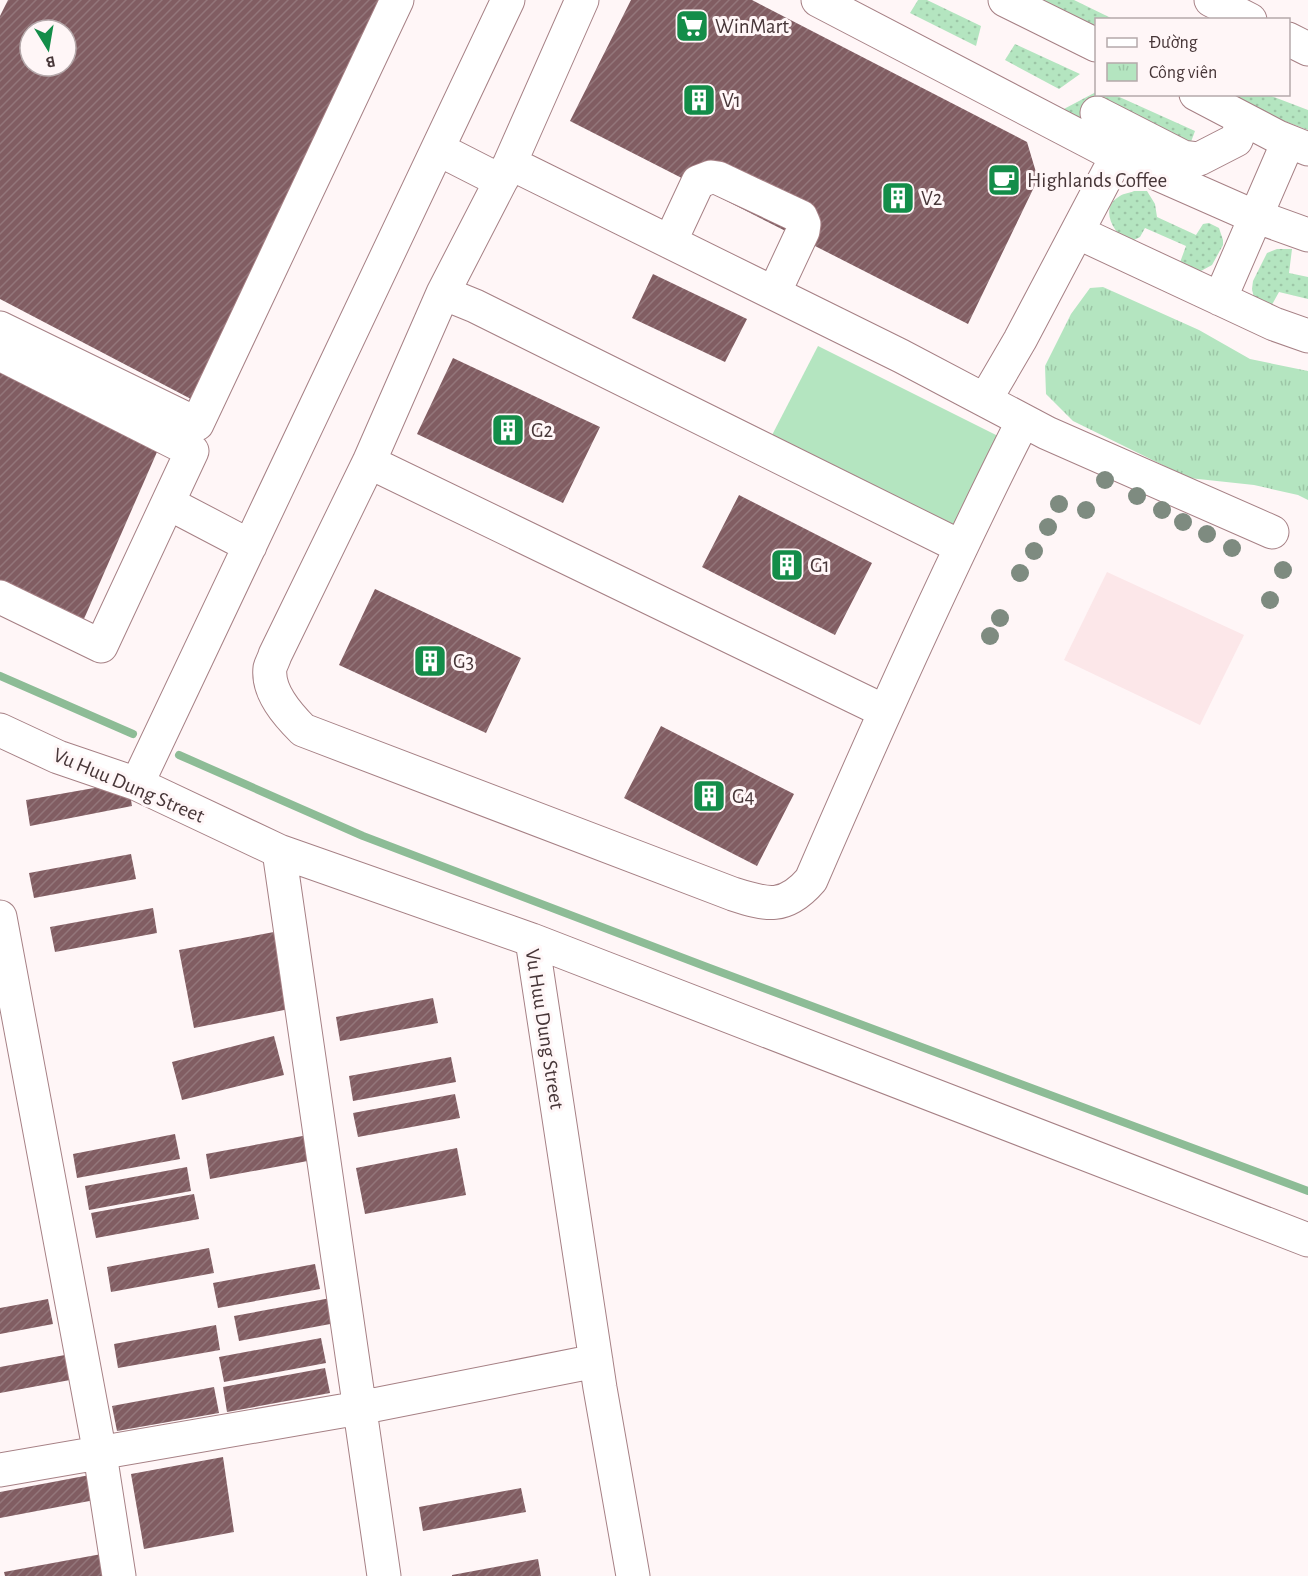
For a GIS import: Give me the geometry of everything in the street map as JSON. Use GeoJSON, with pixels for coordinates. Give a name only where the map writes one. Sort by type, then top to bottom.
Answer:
{"type":"FeatureCollection","features":[{"type":"Feature","properties":{"kind":"main road"},"geometry":{"type":"LineString","coordinates":[[0,328],[197,424],[397,0]]}},
{"type":"Feature","properties":{"kind":"main road"},"geometry":{"type":"LineString","coordinates":[[137,784],[508,0]]}},
{"type":"Feature","properties":{"kind":"main road"},"geometry":{"type":"LineString","coordinates":[[582,0],[506,171],[442,293],[369,462],[275,655],[270,670],[273,686],[289,716],[303,730],[733,894],[771,903],[787,900],[802,891],[811,880],[884,711],[961,546],[1023,421]]}},
{"type":"Feature","properties":{"kind":"main road"},"geometry":{"type":"LineString","coordinates":[[818,0],[1117,156],[1256,216],[1308,235]]}},
{"type":"Feature","properties":{"kind":"main road"},"geometry":{"type":"LineString","coordinates":[[1005,0],[1095,45]]}},
{"type":"Feature","properties":{"kind":"main road"},"geometry":{"type":"LineString","coordinates":[[1211,0],[1246,18]]}},
{"type":"Feature","properties":{"kind":"main road"},"geometry":{"type":"LineString","coordinates":[[1290,40],[1308,49]]}},
{"type":"Feature","properties":{"kind":"main road"},"geometry":{"type":"LineString","coordinates":[[1200,96],[1298,146],[1256,216],[1220,299]]}},
{"type":"Feature","properties":{"kind":"main road"},"geometry":{"type":"LineString","coordinates":[[1097,113],[1183,157],[1199,159],[1236,140],[1244,120]]}},
{"type":"Feature","properties":{"kind":"main road"},"geometry":{"type":"LineString","coordinates":[[438,149],[489,175],[506,171],[670,242],[1023,421],[1272,532]]}},
{"type":"Feature","properties":{"kind":"main road"},"geometry":{"type":"LineString","coordinates":[[985,400],[1020,340],[1117,156]]}},
{"type":"Feature","properties":{"kind":"main road"},"geometry":{"type":"LineString","coordinates":[[670,242],[698,182],[705,178],[718,178],[801,217],[804,224],[803,231],[774,293]]}},
{"type":"Feature","properties":{"kind":"main road"},"geometry":{"type":"LineString","coordinates":[[1077,232],[1274,324],[1308,336]]}},
{"type":"Feature","properties":{"kind":"main road"},"geometry":{"type":"LineString","coordinates":[[442,293],[486,311],[961,546]]}},
{"type":"Feature","properties":{"kind":"main road"},"geometry":{"type":"LineString","coordinates":[[0,354],[192,451],[101,646],[0,597]]}},
{"type":"Feature","properties":{"kind":"main road"},"geometry":{"type":"LineString","coordinates":[[369,462],[884,711]]}},
{"type":"Feature","properties":{"kind":"main road"},"geometry":{"type":"LineString","coordinates":[[168,503],[250,546]]}},
{"type":"Feature","properties":{"kind":"main road","name":"Vu Huu Dung Street"},"geometry":{"type":"LineString","coordinates":[[0,730],[58,757],[137,784],[279,851],[532,940],[596,1361],[633,1576]]}},
{"type":"Feature","properties":{"kind":"main road"},"geometry":{"type":"LineString","coordinates":[[279,851],[384,1576]]}},
{"type":"Feature","properties":{"kind":"main road"},"geometry":{"type":"LineString","coordinates":[[0,917],[100,1454],[119,1576]]}},
{"type":"Feature","properties":{"kind":"main road"},"geometry":{"type":"LineString","coordinates":[[532,940],[1308,1240]]}},
{"type":"Feature","properties":{"kind":"main road"},"geometry":{"type":"LineString","coordinates":[[0,1470],[359,1408],[596,1361]]}},
{"type":"Feature","properties":{"kind":"shaded area"},"geometry":{"type":"Polygon","coordinates":[[[1107,572],[1244,635],[1200,725],[1064,660],[1107,572]]]}},
{"type":"Feature","properties":{"kind":"green space"},"geometry":{"type":"Polygon","coordinates":[[[918,0],[927,0],[981,26],[976,46],[910,13],[918,0]]]}},
{"type":"Feature","properties":{"kind":"green space"},"geometry":{"type":"Polygon","coordinates":[[[1025,0],[1074,0],[1111,18],[1095,18],[1095,34],[1025,0]]]}},
{"type":"Feature","properties":{"kind":"green space"},"geometry":{"type":"Polygon","coordinates":[[[1015,44],[1080,74],[1059,89],[1005,60],[1015,44]]]}},
{"type":"Feature","properties":{"kind":"green space"},"geometry":{"type":"Polygon","coordinates":[[[1095,93],[1095,96],[1117,96],[1195,131],[1188,150],[1090,124],[1062,110],[1095,93]]]}},
{"type":"Feature","properties":{"kind":"green space"},"geometry":{"type":"Polygon","coordinates":[[[1223,96],[1272,96],[1308,110],[1308,130],[1223,96]]]}},
{"type":"Feature","properties":{"kind":"green space"},"geometry":{"type":"Polygon","coordinates":[[[1147,191],[1155,204],[1157,217],[1196,235],[1203,224],[1209,223],[1219,228],[1223,245],[1212,265],[1199,272],[1178,268],[1186,246],[1145,228],[1140,237],[1128,243],[1123,239],[1110,220],[1110,207],[1113,201],[1123,194],[1147,191]]]}},
{"type":"Feature","properties":{"kind":"green space"},"geometry":{"type":"Polygon","coordinates":[[[1277,249],[1292,249],[1289,273],[1308,277],[1308,299],[1279,292],[1269,310],[1254,298],[1253,281],[1267,253],[1277,249]]]}},
{"type":"Feature","properties":{"kind":"green space"},"geometry":{"type":"Polygon","coordinates":[[[1103,287],[1199,330],[1250,359],[1308,371],[1308,500],[1298,495],[1254,485],[1189,478],[1073,421],[1046,394],[1045,366],[1071,314],[1090,288],[1103,287]]]}},
{"type":"Feature","properties":{"kind":"green space"},"geometry":{"type":"Polygon","coordinates":[[[818,346],[1014,444],[966,537],[770,439],[818,346]]]}},
{"type":"Feature","properties":{"kind":"building"},"geometry":{"type":"Polygon","coordinates":[[[8,0],[384,0],[191,399],[0,299],[0,16],[8,0]]]}},
{"type":"Feature","properties":{"kind":"building"},"geometry":{"type":"Polygon","coordinates":[[[631,0],[752,0],[1027,142],[1038,179],[968,324],[570,121],[631,0]]]}},
{"type":"Feature","properties":{"kind":"building"},"geometry":{"type":"Polygon","coordinates":[[[653,274],[747,319],[725,362],[632,318],[653,274]]]}},
{"type":"Feature","properties":{"kind":"building"},"geometry":{"type":"Polygon","coordinates":[[[0,355],[164,436],[80,628],[0,588],[0,355]]]}},
{"type":"Feature","properties":{"kind":"building","name":"G2"},"geometry":{"type":"Polygon","coordinates":[[[453,358],[600,427],[563,503],[417,434],[453,358]]]}},
{"type":"Feature","properties":{"kind":"building","name":"G1"},"geometry":{"type":"Polygon","coordinates":[[[739,495],[872,563],[835,635],[702,567],[739,495]]]}},
{"type":"Feature","properties":{"kind":"building","name":"G3"},"geometry":{"type":"Polygon","coordinates":[[[375,589],[521,658],[486,733],[339,665],[375,589]]]}},
{"type":"Feature","properties":{"kind":"building","name":"G4"},"geometry":{"type":"Polygon","coordinates":[[[661,726],[794,794],[757,866],[624,798],[661,726]]]}},
{"type":"Feature","properties":{"kind":"building"},"geometry":{"type":"Polygon","coordinates":[[[128,782],[132,806],[30,826],[26,800],[128,782]]]}},
{"type":"Feature","properties":{"kind":"building"},"geometry":{"type":"Polygon","coordinates":[[[131,854],[136,879],[34,898],[29,873],[131,854]]]}},
{"type":"Feature","properties":{"kind":"building"},"geometry":{"type":"Polygon","coordinates":[[[153,908],[157,933],[55,952],[50,927],[153,908]]]}},
{"type":"Feature","properties":{"kind":"building"},"geometry":{"type":"Polygon","coordinates":[[[274,932],[289,1009],[194,1028],[179,950],[274,932]]]}},
{"type":"Feature","properties":{"kind":"building"},"geometry":{"type":"Polygon","coordinates":[[[433,998],[438,1023],[340,1041],[336,1017],[433,998]]]}},
{"type":"Feature","properties":{"kind":"building"},"geometry":{"type":"Polygon","coordinates":[[[274,1036],[284,1075],[182,1100],[172,1062],[274,1036]]]}},
{"type":"Feature","properties":{"kind":"building"},"geometry":{"type":"Polygon","coordinates":[[[451,1057],[456,1082],[353,1101],[349,1076],[451,1057]]]}},
{"type":"Feature","properties":{"kind":"building"},"geometry":{"type":"Polygon","coordinates":[[[455,1094],[460,1118],[358,1137],[353,1113],[455,1094]]]}},
{"type":"Feature","properties":{"kind":"building"},"geometry":{"type":"Polygon","coordinates":[[[175,1134],[180,1159],[77,1178],[73,1154],[175,1134]]]}},
{"type":"Feature","properties":{"kind":"building"},"geometry":{"type":"Polygon","coordinates":[[[308,1135],[313,1160],[210,1179],[206,1154],[308,1135]]]}},
{"type":"Feature","properties":{"kind":"building"},"geometry":{"type":"Polygon","coordinates":[[[457,1148],[466,1195],[365,1214],[356,1168],[457,1148]]]}},
{"type":"Feature","properties":{"kind":"building"},"geometry":{"type":"Polygon","coordinates":[[[187,1167],[191,1191],[89,1210],[85,1186],[187,1167]]]}},
{"type":"Feature","properties":{"kind":"building"},"geometry":{"type":"Polygon","coordinates":[[[194,1194],[199,1219],[96,1238],[91,1213],[194,1194]]]}},
{"type":"Feature","properties":{"kind":"building"},"geometry":{"type":"Polygon","coordinates":[[[209,1248],[214,1273],[111,1292],[107,1267],[209,1248]]]}},
{"type":"Feature","properties":{"kind":"building"},"geometry":{"type":"Polygon","coordinates":[[[315,1264],[320,1289],[218,1308],[213,1283],[315,1264]]]}},
{"type":"Feature","properties":{"kind":"building"},"geometry":{"type":"Polygon","coordinates":[[[336,1297],[341,1322],[239,1341],[234,1316],[336,1297]]]}},
{"type":"Feature","properties":{"kind":"building"},"geometry":{"type":"Polygon","coordinates":[[[48,1299],[53,1324],[0,1334],[0,1308],[48,1299]]]}},
{"type":"Feature","properties":{"kind":"building"},"geometry":{"type":"Polygon","coordinates":[[[216,1325],[220,1350],[118,1368],[114,1344],[216,1325]]]}},
{"type":"Feature","properties":{"kind":"building"},"geometry":{"type":"Polygon","coordinates":[[[321,1338],[326,1363],[224,1382],[219,1357],[321,1338]]]}},
{"type":"Feature","properties":{"kind":"building"},"geometry":{"type":"Polygon","coordinates":[[[65,1355],[70,1380],[0,1393],[0,1367],[65,1355]]]}},
{"type":"Feature","properties":{"kind":"building"},"geometry":{"type":"Polygon","coordinates":[[[325,1368],[330,1393],[227,1412],[223,1387],[325,1368]]]}},
{"type":"Feature","properties":{"kind":"building"},"geometry":{"type":"Polygon","coordinates":[[[214,1387],[219,1413],[117,1431],[112,1406],[214,1387]]]}},
{"type":"Feature","properties":{"kind":"building"},"geometry":{"type":"Polygon","coordinates":[[[223,1457],[234,1532],[144,1549],[131,1474],[223,1457]]]}},
{"type":"Feature","properties":{"kind":"building"},"geometry":{"type":"Polygon","coordinates":[[[95,1474],[100,1499],[0,1518],[0,1492],[95,1474]]]}},
{"type":"Feature","properties":{"kind":"building"},"geometry":{"type":"Polygon","coordinates":[[[521,1488],[526,1512],[423,1531],[419,1507],[521,1488]]]}},
{"type":"Feature","properties":{"kind":"building"},"geometry":{"type":"Polygon","coordinates":[[[107,1553],[111,1576],[5,1576],[4,1572],[107,1553]]]}},
{"type":"Feature","properties":{"kind":"building"},"geometry":{"type":"Polygon","coordinates":[[[538,1559],[541,1576],[452,1576],[452,1575],[538,1559]]]}},
{"type":"Feature","properties":{"kind":"waterway"},"geometry":{"type":"LineString","coordinates":[[0,676],[133,734]]}},
{"type":"Feature","properties":{"kind":"waterway"},"geometry":{"type":"LineString","coordinates":[[179,755],[363,836],[1308,1191]]}},
{"type":"Feature","properties":{"kind":"place","name":"WinMart"},"geometry":{"type":"Point","coordinates":[692,26]}},
{"type":"Feature","properties":{"kind":"place","name":"V1"},"geometry":{"type":"Point","coordinates":[699,100]}},
{"type":"Feature","properties":{"kind":"place","name":"Highlands Coffee"},"geometry":{"type":"Point","coordinates":[1004,180]}},
{"type":"Feature","properties":{"kind":"place","name":"V2"},"geometry":{"type":"Point","coordinates":[898,198]}},
{"type":"Feature","properties":{"kind":"place","name":"G2"},"geometry":{"type":"Point","coordinates":[508,430]}},
{"type":"Feature","properties":{"kind":"place","name":"G1"},"geometry":{"type":"Point","coordinates":[787,565]}},
{"type":"Feature","properties":{"kind":"place","name":"G3"},"geometry":{"type":"Point","coordinates":[430,661]}},
{"type":"Feature","properties":{"kind":"place","name":"G4"},"geometry":{"type":"Point","coordinates":[709,796]}}]}
